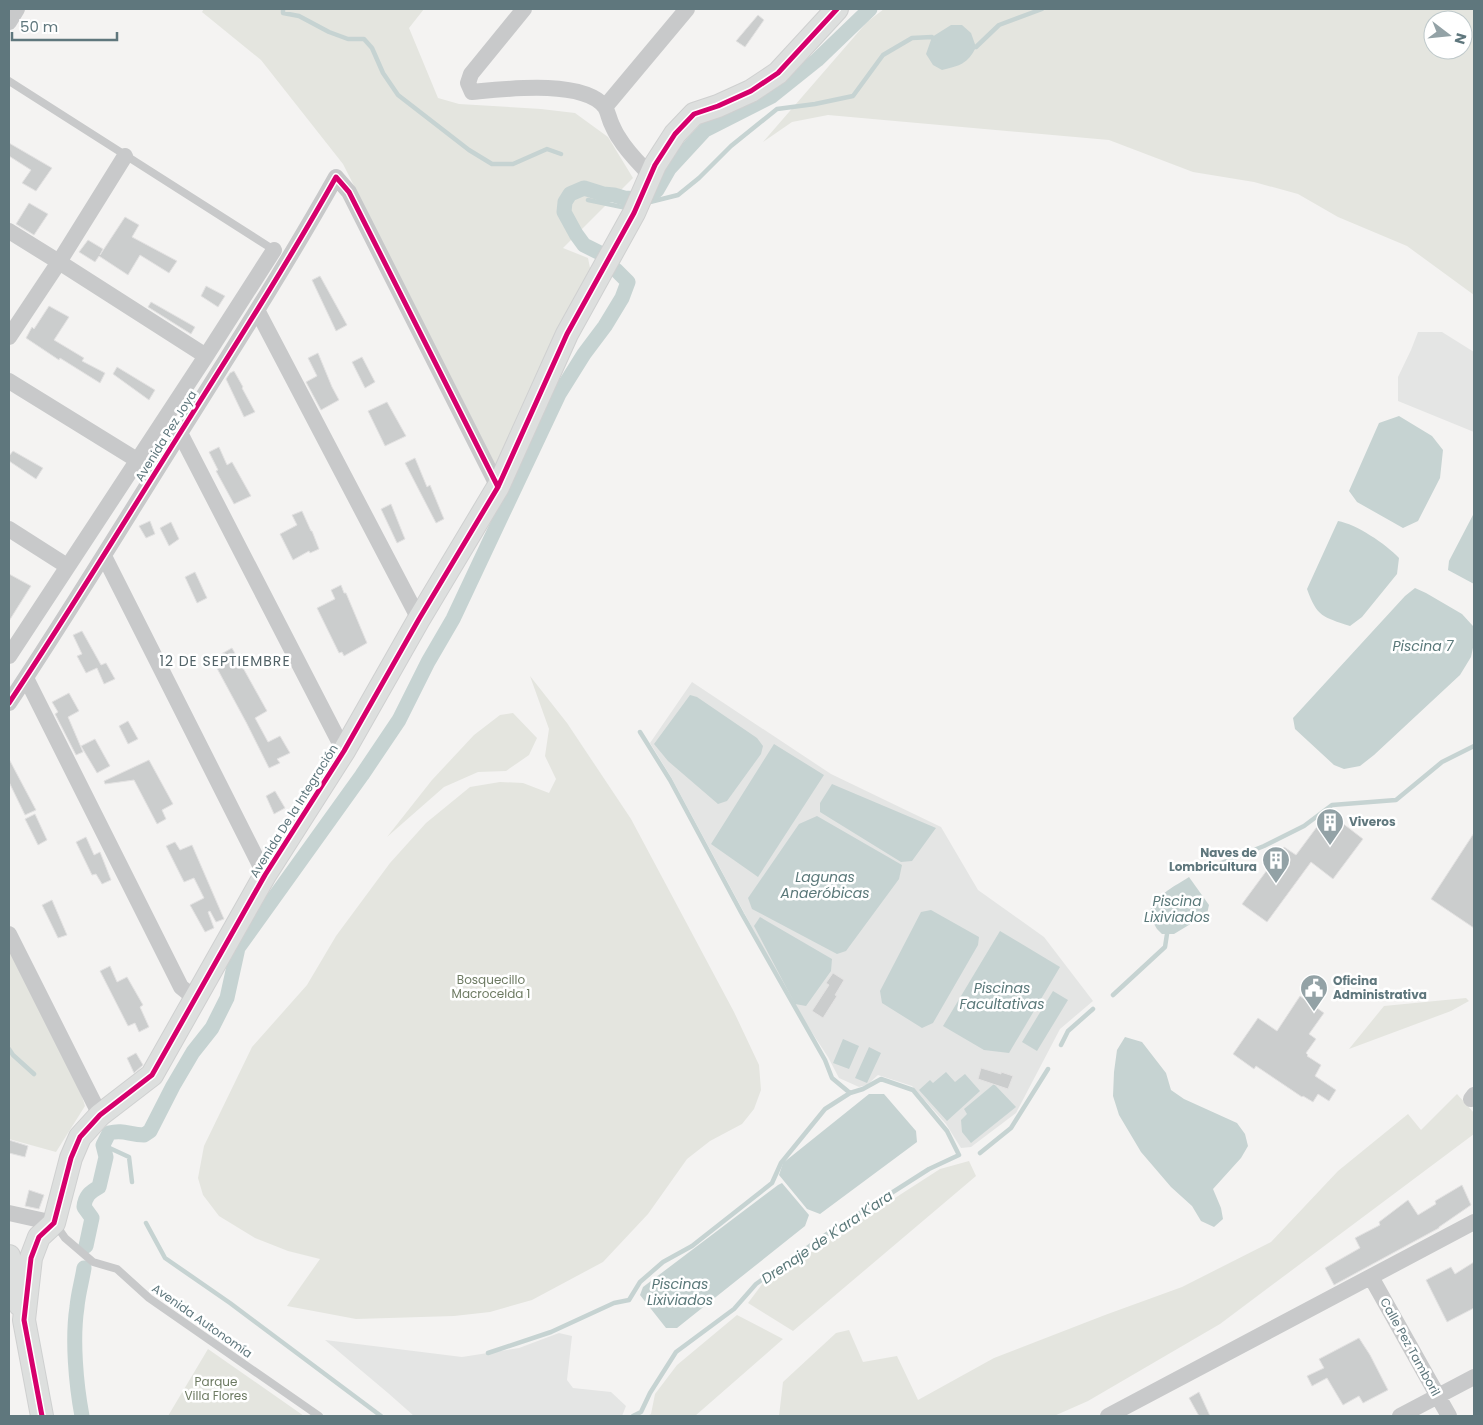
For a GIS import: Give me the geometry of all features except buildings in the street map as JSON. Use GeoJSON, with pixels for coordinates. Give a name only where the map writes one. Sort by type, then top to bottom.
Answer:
{"type":"FeatureCollection","features":[{"type":"Feature","properties":{"kind":"street"},"geometry":{"type":"LineString","coordinates":[[9,22],[17,9]]}},
{"type":"Feature","properties":{"kind":"street"},"geometry":{"type":"LineString","coordinates":[[524,9],[471,74],[468,83],[472,92],[518,88],[582,92],[605,107],[612,125],[648,182]]}},
{"type":"Feature","properties":{"kind":"street"},"geometry":{"type":"LineString","coordinates":[[605,107],[687,9]]}},
{"type":"Feature","properties":{"kind":"street","name":"Avenida De la Integración"},"geometry":{"type":"LineString","coordinates":[[42,1416],[24,1320],[31,1258],[38,1237],[54,1222],[71,1158],[80,1137],[100,1115],[152,1075],[265,875],[344,751],[418,619],[498,487],[567,334],[634,213],[656,165],[675,134],[694,114],[718,106],[751,91],[778,73],[837,9]]}},
{"type":"Feature","properties":{"kind":"street"},"geometry":{"type":"LineString","coordinates":[[9,337],[59,262],[125,156]]}},
{"type":"Feature","properties":{"kind":"street","name":"Avenida Pez Joya"},"geometry":{"type":"LineString","coordinates":[[9,703],[104,556],[300,241],[336,177],[349,192],[498,487]]}},
{"type":"Feature","properties":{"kind":"street"},"geometry":{"type":"LineString","coordinates":[[9,231],[206,356]]}},
{"type":"Feature","properties":{"kind":"street","name":"Avenida Pez Joya"},"geometry":{"type":"LineString","coordinates":[[9,656],[274,250]]}},
{"type":"Feature","properties":{"kind":"street"},"geometry":{"type":"LineString","coordinates":[[257,310],[418,619]]}},
{"type":"Feature","properties":{"kind":"street"},"geometry":{"type":"LineString","coordinates":[[9,381],[137,460]]}},
{"type":"Feature","properties":{"kind":"street"},"geometry":{"type":"LineString","coordinates":[[180,433],[344,751]]}},
{"type":"Feature","properties":{"kind":"street"},"geometry":{"type":"LineString","coordinates":[[9,529],[67,566]]}},
{"type":"Feature","properties":{"kind":"street"},"geometry":{"type":"LineString","coordinates":[[104,556],[265,875]]}},
{"type":"Feature","properties":{"kind":"street"},"geometry":{"type":"LineString","coordinates":[[26,678],[181,987],[196,999]]}},
{"type":"Feature","properties":{"kind":"street"},"geometry":{"type":"LineString","coordinates":[[9,934],[100,1115]]}},
{"type":"Feature","properties":{"kind":"street"},"geometry":{"type":"LineString","coordinates":[[9,1213],[54,1222]]}},
{"type":"Feature","properties":{"kind":"street"},"geometry":{"type":"LineString","coordinates":[[1108,1416],[1474,1222]]}},
{"type":"Feature","properties":{"kind":"street"},"geometry":{"type":"LineString","coordinates":[[9,1256],[24,1320]]}},
{"type":"Feature","properties":{"kind":"street","name":"Calle Pez Tamboril"},"geometry":{"type":"LineString","coordinates":[[1371,1277],[1449,1416]]}},
{"type":"Feature","properties":{"kind":"street"},"geometry":{"type":"LineString","coordinates":[[1400,1416],[1474,1377]]}},
{"type":"Feature","properties":{"kind":"lane"},"geometry":{"type":"LineString","coordinates":[[9,81],[274,250]]}},
{"type":"Feature","properties":{"kind":"lane","name":"Avenida Autonomía"},"geometry":{"type":"LineString","coordinates":[[54,1222],[65,1238],[93,1262],[118,1269],[149,1298],[319,1416]]}},
{"type":"Feature","properties":{"kind":"shaded area"},"geometry":{"type":"Polygon","coordinates":[[[1418,332],[1442,332],[1474,352],[1474,432],[1398,401],[1398,377],[1418,332]]]}},
{"type":"Feature","properties":{"kind":"shaded area"},"geometry":{"type":"Polygon","coordinates":[[[692,682],[831,774],[941,827],[978,890],[1044,937],[1093,1001],[1060,1029],[1016,1113],[971,1147],[961,1148],[946,1124],[912,1086],[878,1075],[867,1085],[859,1087],[839,1078],[828,1057],[794,1005],[671,777],[650,743],[692,682]]]}},
{"type":"Feature","properties":{"kind":"shaded area"},"geometry":{"type":"Polygon","coordinates":[[[559,1333],[572,1336],[567,1380],[573,1388],[611,1392],[626,1406],[622,1416],[414,1416],[325,1340],[462,1357],[519,1348],[559,1333]]]}},
{"type":"Feature","properties":{"kind":"green space"},"geometry":{"type":"Polygon","coordinates":[[[204,9],[424,9],[409,28],[438,98],[459,104],[575,113],[608,137],[633,178],[563,248],[588,258],[591,273],[499,472],[343,164],[261,60],[202,12],[204,9]]]}},
{"type":"Feature","properties":{"kind":"green space"},"geometry":{"type":"Polygon","coordinates":[[[884,9],[1474,9],[1474,295],[1407,246],[1338,217],[1298,194],[1254,182],[1193,172],[1109,140],[828,115],[792,122],[763,142],[867,22],[884,9]]]}},
{"type":"Feature","properties":{"kind":"green space","name":"Bosquecillo Macrocelda 1"},"geometry":{"type":"Polygon","coordinates":[[[530,676],[567,723],[631,819],[734,1012],[759,1065],[761,1090],[754,1109],[742,1124],[710,1141],[687,1159],[648,1214],[603,1262],[532,1300],[490,1312],[454,1316],[356,1319],[287,1306],[320,1259],[288,1251],[255,1238],[219,1216],[203,1195],[198,1178],[204,1146],[252,1047],[307,985],[336,936],[390,863],[426,823],[470,787],[500,782],[523,783],[549,793],[556,779],[545,756],[549,729],[530,676]]]}},
{"type":"Feature","properties":{"kind":"green space"},"geometry":{"type":"Polygon","coordinates":[[[513,713],[537,738],[529,755],[506,771],[478,772],[444,787],[387,837],[432,780],[474,735],[500,715],[513,713]]]}},
{"type":"Feature","properties":{"kind":"green space"},"geometry":{"type":"Polygon","coordinates":[[[9,937],[77,1081],[85,1106],[56,1152],[9,1139],[9,937]]]}},
{"type":"Feature","properties":{"kind":"green space"},"geometry":{"type":"Polygon","coordinates":[[[1466,998],[1469,1001],[1451,1011],[1349,1049],[1384,1006],[1466,998]]]}},
{"type":"Feature","properties":{"kind":"green space"},"geometry":{"type":"Polygon","coordinates":[[[1457,1094],[1474,1113],[1474,1134],[1220,1324],[1088,1401],[1054,1416],[779,1416],[783,1382],[836,1333],[849,1330],[863,1362],[897,1356],[918,1400],[994,1358],[1182,1287],[1271,1242],[1338,1171],[1408,1114],[1421,1130],[1457,1094]]]}},
{"type":"Feature","properties":{"kind":"green space"},"geometry":{"type":"Polygon","coordinates":[[[969,1161],[976,1176],[793,1331],[748,1303],[763,1283],[940,1169],[969,1161]]]}},
{"type":"Feature","properties":{"kind":"green space"},"geometry":{"type":"Polygon","coordinates":[[[737,1315],[783,1339],[695,1416],[647,1416],[651,1414],[655,1394],[677,1365],[737,1315]]]}},
{"type":"Feature","properties":{"kind":"green space","name":"Parque Villa Flores"},"geometry":{"type":"Polygon","coordinates":[[[208,1349],[304,1416],[168,1416],[208,1349]]]}},
{"type":"Feature","properties":{"kind":"water"},"geometry":{"type":"Polygon","coordinates":[[[951,25],[962,25],[971,33],[976,47],[966,61],[942,70],[933,65],[926,54],[932,37],[951,25]]]}},
{"type":"Feature","properties":{"kind":"water"},"geometry":{"type":"Polygon","coordinates":[[[1399,416],[1432,436],[1443,450],[1440,478],[1418,521],[1403,528],[1357,502],[1349,491],[1379,423],[1399,416]]]}},
{"type":"Feature","properties":{"kind":"water"},"geometry":{"type":"Polygon","coordinates":[[[1474,513],[1474,584],[1448,570],[1449,561],[1474,513]]]}},
{"type":"Feature","properties":{"kind":"water"},"geometry":{"type":"Polygon","coordinates":[[[1338,521],[1370,535],[1399,558],[1397,574],[1362,617],[1350,626],[1322,615],[1314,605],[1307,589],[1338,521]]]}},
{"type":"Feature","properties":{"kind":"water","name":"Piscina 7"},"geometry":{"type":"Polygon","coordinates":[[[1415,588],[1462,614],[1473,626],[1474,643],[1471,657],[1460,675],[1374,755],[1360,766],[1344,769],[1334,765],[1295,729],[1293,718],[1405,596],[1415,588]]]}},
{"type":"Feature","properties":{"kind":"water"},"geometry":{"type":"Polygon","coordinates":[[[690,695],[697,697],[757,738],[763,746],[761,754],[727,801],[718,804],[668,761],[654,744],[690,695]]]}},
{"type":"Feature","properties":{"kind":"water","name":"Lagunas Anaeróbicas"},"geometry":{"type":"Polygon","coordinates":[[[774,744],[824,775],[758,877],[711,844],[774,744]]]}},
{"type":"Feature","properties":{"kind":"water","name":"Lagunas Anaeróbicas"},"geometry":{"type":"Polygon","coordinates":[[[832,784],[936,828],[912,861],[901,862],[820,812],[820,803],[832,784]]]}},
{"type":"Feature","properties":{"kind":"water","name":"Lagunas Anaeróbicas"},"geometry":{"type":"Polygon","coordinates":[[[817,816],[902,865],[899,879],[846,951],[837,954],[752,909],[748,898],[799,824],[817,816]]]}},
{"type":"Feature","properties":{"kind":"water","name":"Piscina Lixiviados"},"geometry":{"type":"Polygon","coordinates":[[[1189,877],[1209,905],[1207,914],[1174,934],[1162,934],[1148,914],[1160,897],[1189,877]]]}},
{"type":"Feature","properties":{"kind":"water"},"geometry":{"type":"Polygon","coordinates":[[[931,910],[979,937],[978,945],[933,1023],[922,1028],[882,1003],[880,991],[921,912],[931,910]]]}},
{"type":"Feature","properties":{"kind":"water","name":"Lagunas Anaeróbicas"},"geometry":{"type":"Polygon","coordinates":[[[760,917],[832,959],[831,971],[806,1006],[795,1004],[754,926],[760,917]]]}},
{"type":"Feature","properties":{"kind":"water","name":"Piscinas Facultativas"},"geometry":{"type":"Polygon","coordinates":[[[1000,931],[1060,967],[1009,1053],[984,1050],[943,1026],[1000,931]]]}},
{"type":"Feature","properties":{"kind":"water","name":"Piscinas Facultativas"},"geometry":{"type":"Polygon","coordinates":[[[1053,991],[1068,1000],[1037,1051],[1022,1042],[1053,991]]]}},
{"type":"Feature","properties":{"kind":"water"},"geometry":{"type":"Polygon","coordinates":[[[1125,1037],[1142,1042],[1166,1073],[1171,1090],[1184,1099],[1237,1123],[1245,1134],[1248,1146],[1241,1158],[1213,1189],[1221,1208],[1223,1219],[1214,1227],[1201,1221],[1192,1206],[1171,1187],[1141,1152],[1119,1115],[1113,1096],[1114,1072],[1117,1050],[1125,1037]]]}},
{"type":"Feature","properties":{"kind":"water"},"geometry":{"type":"Polygon","coordinates":[[[843,1039],[859,1046],[849,1069],[833,1063],[843,1039]]]}},
{"type":"Feature","properties":{"kind":"water"},"geometry":{"type":"Polygon","coordinates":[[[869,1047],[881,1053],[867,1083],[855,1078],[869,1047]]]}},
{"type":"Feature","properties":{"kind":"water"},"geometry":{"type":"Polygon","coordinates":[[[946,1072],[955,1082],[965,1074],[980,1091],[947,1121],[919,1090],[930,1080],[933,1083],[946,1072]]]}},
{"type":"Feature","properties":{"kind":"water"},"geometry":{"type":"Polygon","coordinates":[[[994,1084],[1016,1107],[971,1143],[962,1132],[961,1120],[967,1114],[964,1109],[994,1084]]]}},
{"type":"Feature","properties":{"kind":"water"},"geometry":{"type":"Polygon","coordinates":[[[869,1094],[884,1094],[916,1131],[917,1142],[820,1214],[807,1209],[779,1175],[783,1163],[869,1094]]]}},
{"type":"Feature","properties":{"kind":"water","name":"Piscinas Lixiviados"},"geometry":{"type":"Polygon","coordinates":[[[782,1183],[809,1215],[805,1226],[677,1328],[666,1328],[640,1295],[643,1287],[782,1183]]]}},
{"type":"Feature","properties":{"kind":"waterway"},"geometry":{"type":"LineString","coordinates":[[283,9],[283,13],[299,16],[329,32],[348,39],[364,39],[372,48],[383,73],[398,95],[469,150],[492,164],[513,164],[547,149],[561,154]]}},
{"type":"Feature","properties":{"kind":"waterway"},"geometry":{"type":"LineString","coordinates":[[602,254],[584,245],[564,212],[565,202],[570,194],[584,188],[624,198],[640,199],[650,196],[657,190],[669,169],[705,130],[772,96],[817,60],[870,9]]}},
{"type":"Feature","properties":{"kind":"waterway"},"geometry":{"type":"LineString","coordinates":[[970,47],[976,47],[999,25],[1042,9]]}},
{"type":"Feature","properties":{"kind":"waterway"},"geometry":{"type":"LineString","coordinates":[[646,203],[678,195],[699,178],[731,146],[777,109],[853,96],[883,55],[912,38],[932,37],[935,40]]}},
{"type":"Feature","properties":{"kind":"waterway"},"geometry":{"type":"LineString","coordinates":[[588,200],[622,207],[631,205]]}},
{"type":"Feature","properties":{"kind":"waterway"},"geometry":{"type":"LineString","coordinates":[[86,1246],[92,1218],[84,1207],[85,1200],[88,1195],[99,1187],[106,1157],[103,1145],[109,1133],[119,1132],[144,1135],[150,1131],[173,1086],[193,1052],[212,1028],[227,998],[238,948],[362,775],[399,720],[428,662],[453,619],[559,394],[622,298],[628,282],[616,270]]}},
{"type":"Feature","properties":{"kind":"waterway"},"geometry":{"type":"LineString","coordinates":[[633,1416],[641,1412],[650,1393],[676,1352],[734,1309],[756,1284],[824,1236],[929,1169],[959,1155],[947,1131],[913,1090],[881,1079],[863,1089],[850,1093],[832,1078],[825,1060],[742,914],[670,780],[640,732]]}},
{"type":"Feature","properties":{"kind":"waterway","name":"Drenaje de K'ara K'ara"},"geometry":{"type":"LineString","coordinates":[[1209,868],[1264,846],[1304,826],[1332,805],[1396,800],[1442,762],[1474,746]]}},
{"type":"Feature","properties":{"kind":"waterway","name":"Drenaje de K'ara K'ara"},"geometry":{"type":"LineString","coordinates":[[1113,995],[1165,947],[1167,934]]}},
{"type":"Feature","properties":{"kind":"waterway","name":"Drenaje de K'ara K'ara"},"geometry":{"type":"LineString","coordinates":[[1061,1045],[1068,1031],[1093,1009]]}},
{"type":"Feature","properties":{"kind":"waterway"},"geometry":{"type":"LineString","coordinates":[[9,1049],[34,1074]]}},
{"type":"Feature","properties":{"kind":"waterway","name":"Drenaje de K'ara K'ara"},"geometry":{"type":"LineString","coordinates":[[980,1153],[1011,1128],[1048,1069]]}},
{"type":"Feature","properties":{"kind":"waterway"},"geometry":{"type":"LineString","coordinates":[[488,1353],[551,1332],[614,1303],[629,1300],[640,1282],[663,1262],[692,1246],[772,1183],[781,1163],[825,1109],[850,1093]]}},
{"type":"Feature","properties":{"kind":"waterway"},"geometry":{"type":"LineString","coordinates":[[103,1145],[129,1157],[132,1182]]}},
{"type":"Feature","properties":{"kind":"waterway"},"geometry":{"type":"LineString","coordinates":[[146,1223],[165,1258],[230,1303],[381,1416]]}},
{"type":"Feature","properties":{"kind":"waterway"},"geometry":{"type":"LineString","coordinates":[[82,1416],[76,1376],[75,1333],[84,1268]]}},
{"type":"Feature","properties":{"kind":"cycle path"},"geometry":{"type":"LineString","coordinates":[[42,1416],[24,1320],[31,1258],[39,1237],[54,1223],[71,1158],[80,1137],[100,1115],[152,1075],[265,875],[344,751],[419,619],[498,487],[567,334],[634,213],[655,165],[675,134],[694,114],[718,106],[751,91],[778,73],[837,9]]}},
{"type":"Feature","properties":{"kind":"cycle path"},"geometry":{"type":"LineString","coordinates":[[9,703],[238,341],[336,177],[349,192],[498,487]]}},
{"type":"Feature","properties":{"kind":"place","name":"Viveros"},"geometry":{"type":"Point","coordinates":[1330,846]}},
{"type":"Feature","properties":{"kind":"place","name":"Naves de Lombricultura"},"geometry":{"type":"Point","coordinates":[1276,884]}},
{"type":"Feature","properties":{"kind":"place","name":"Oficina Administrativa"},"geometry":{"type":"Point","coordinates":[1314,1012]}},
{"type":"Feature","properties":{"kind":"district","name":"12 DE SEPTIEMBRE"},"geometry":{"type":"Point","coordinates":[225,661]}}]}
